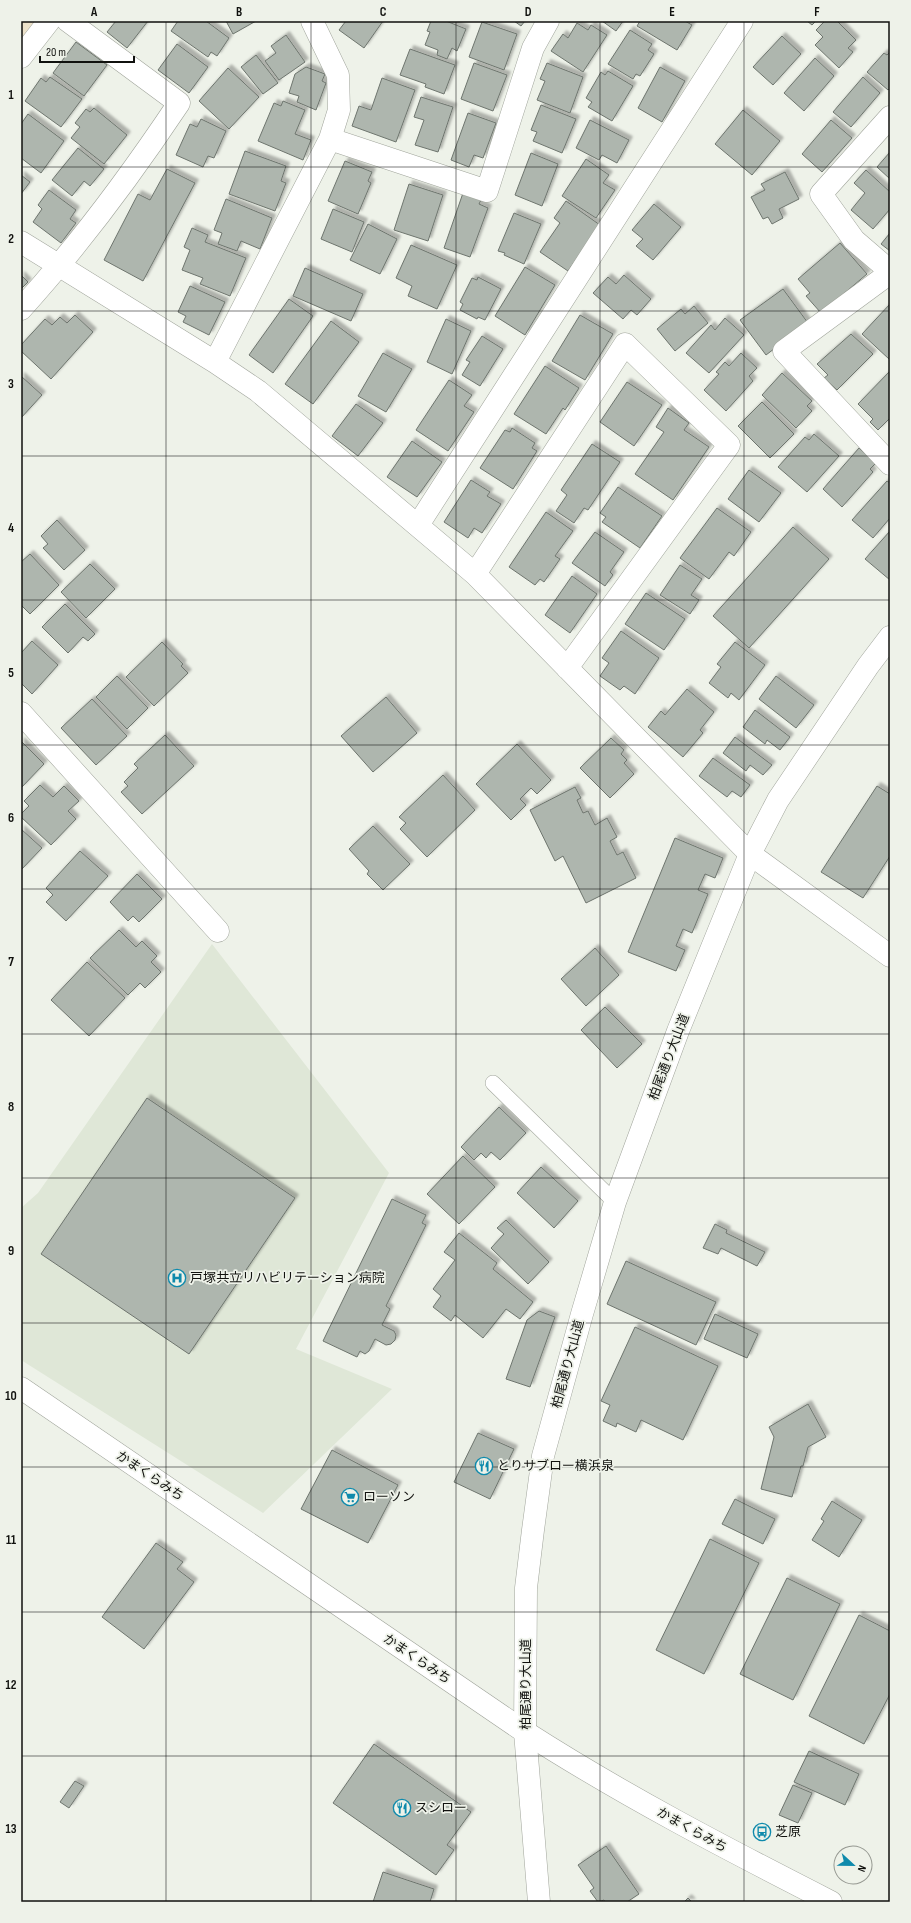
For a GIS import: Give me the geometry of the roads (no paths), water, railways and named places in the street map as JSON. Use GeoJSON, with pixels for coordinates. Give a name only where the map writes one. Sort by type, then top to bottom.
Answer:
{"type":"FeatureCollection","features":[{"type":"Feature","properties":{"kind":"street"},"geometry":{"type":"LineString","coordinates":[[21,57],[49,21]]}},
{"type":"Feature","properties":{"kind":"street"},"geometry":{"type":"LineString","coordinates":[[21,309],[60,266],[151,145],[179,103],[68,21]]}},
{"type":"Feature","properties":{"kind":"street"},"geometry":{"type":"LineString","coordinates":[[215,362],[330,139],[339,110],[338,75],[312,21]]}},
{"type":"Feature","properties":{"kind":"street"},"geometry":{"type":"LineString","coordinates":[[330,139],[487,191],[533,48],[548,21]]}},
{"type":"Feature","properties":{"kind":"street"},"geometry":{"type":"LineString","coordinates":[[418,525],[742,21]]}},
{"type":"Feature","properties":{"kind":"street"},"geometry":{"type":"LineString","coordinates":[[890,117],[821,194],[854,240],[890,272],[784,351],[890,464]]}},
{"type":"Feature","properties":{"kind":"street"},"geometry":{"type":"LineString","coordinates":[[21,242],[215,362],[258,391],[475,574],[750,854],[890,956]]}},
{"type":"Feature","properties":{"kind":"street"},"geometry":{"type":"LineString","coordinates":[[475,574],[625,344],[729,445],[567,668]]}},
{"type":"Feature","properties":{"kind":"street","name":"柏尾通り大山道"},"geometry":{"type":"LineString","coordinates":[[540,1902],[525,1732],[526,1588],[532,1530],[544,1456],[582,1314],[615,1202],[678,1031],[750,854],[778,800],[868,666],[890,636]]}},
{"type":"Feature","properties":{"kind":"street"},"geometry":{"type":"LineString","coordinates":[[21,712],[218,931]]}},
{"type":"Feature","properties":{"kind":"street","name":"かまくらみち"},"geometry":{"type":"LineString","coordinates":[[21,1388],[525,1732],[574,1763],[716,1844],[830,1902]]}},
{"type":"Feature","properties":{"kind":"lane"},"geometry":{"type":"LineString","coordinates":[[494,1083],[615,1202]]}},
{"type":"Feature","properties":{"kind":"place","name":"戸塚共立リハビリテーション病院"},"geometry":{"type":"Point","coordinates":[177,1278]}},
{"type":"Feature","properties":{"kind":"place","name":"とりサブロー横浜泉"},"geometry":{"type":"Point","coordinates":[484,1466]}},
{"type":"Feature","properties":{"kind":"place","name":"ローソン"},"geometry":{"type":"Point","coordinates":[350,1497]}},
{"type":"Feature","properties":{"kind":"place","name":"スシロー"},"geometry":{"type":"Point","coordinates":[402,1808]}},
{"type":"Feature","properties":{"kind":"place","name":"芝原"},"geometry":{"type":"Point","coordinates":[762,1832]}}]}
